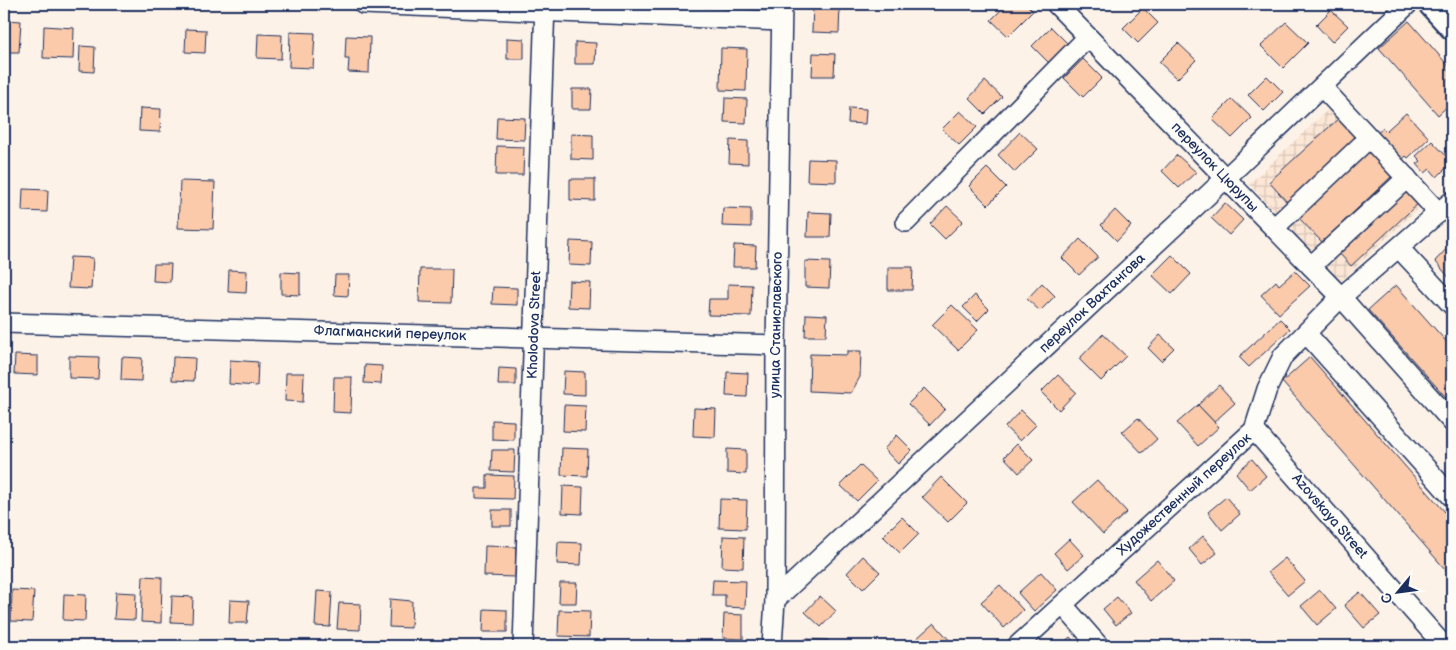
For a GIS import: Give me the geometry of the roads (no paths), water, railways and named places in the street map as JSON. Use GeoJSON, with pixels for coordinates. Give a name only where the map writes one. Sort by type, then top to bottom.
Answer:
{"type":"FeatureCollection","features":[{"type":"Feature","properties":{"kind":"main road"},"geometry":{"type":"LineString","coordinates":[[1436,5],[1452,27]]}},
{"type":"Feature","properties":{"kind":"street"},"geometry":{"type":"LineString","coordinates":[[363,4],[781,12]]}},
{"type":"Feature","properties":{"kind":"street","name":"переулок Цюрупы"},"geometry":{"type":"LineString","coordinates":[[1056,4],[1342,297],[1452,422]]}},
{"type":"Feature","properties":{"kind":"street","name":"переулок Вахтангова"},"geometry":{"type":"LineString","coordinates":[[775,600],[1226,178],[1408,4]]}},
{"type":"Feature","properties":{"kind":"street","name":"Kholodova Street"},"geometry":{"type":"LineString","coordinates":[[523,646],[545,8]]}},
{"type":"Feature","properties":{"kind":"street","name":"улица Станиславского"},"geometry":{"type":"LineString","coordinates":[[772,646],[775,600],[776,345],[781,12]]}},
{"type":"Feature","properties":{"kind":"street"},"geometry":{"type":"LineString","coordinates":[[906,222],[1088,37]]}},
{"type":"Feature","properties":{"kind":"street"},"geometry":{"type":"LineString","coordinates":[[1322,86],[1407,178],[1446,207]]}},
{"type":"Feature","properties":{"kind":"street"},"geometry":{"type":"LineString","coordinates":[[1274,228],[1369,138]]}},
{"type":"Feature","properties":{"kind":"street"},"geometry":{"type":"LineString","coordinates":[[1312,266],[1407,178]]}},
{"type":"Feature","properties":{"kind":"street","name":"Художественный переулок"},"geometry":{"type":"LineString","coordinates":[[1018,646],[1254,430],[1267,389],[1283,356],[1342,297],[1446,207]]}},
{"type":"Feature","properties":{"kind":"street"},"geometry":{"type":"LineString","coordinates":[[1399,248],[1452,305]]}},
{"type":"Feature","properties":{"kind":"street","name":"Флагманский переулок"},"geometry":{"type":"LineString","coordinates":[[4,323],[776,345]]}},
{"type":"Feature","properties":{"kind":"street"},"geometry":{"type":"LineString","coordinates":[[1306,333],[1452,497]]}},
{"type":"Feature","properties":{"kind":"street","name":"Azovskaya Street"},"geometry":{"type":"LineString","coordinates":[[1254,430],[1444,646]]}},
{"type":"Feature","properties":{"kind":"street"},"geometry":{"type":"LineString","coordinates":[[1062,605],[1099,646]]}}]}
